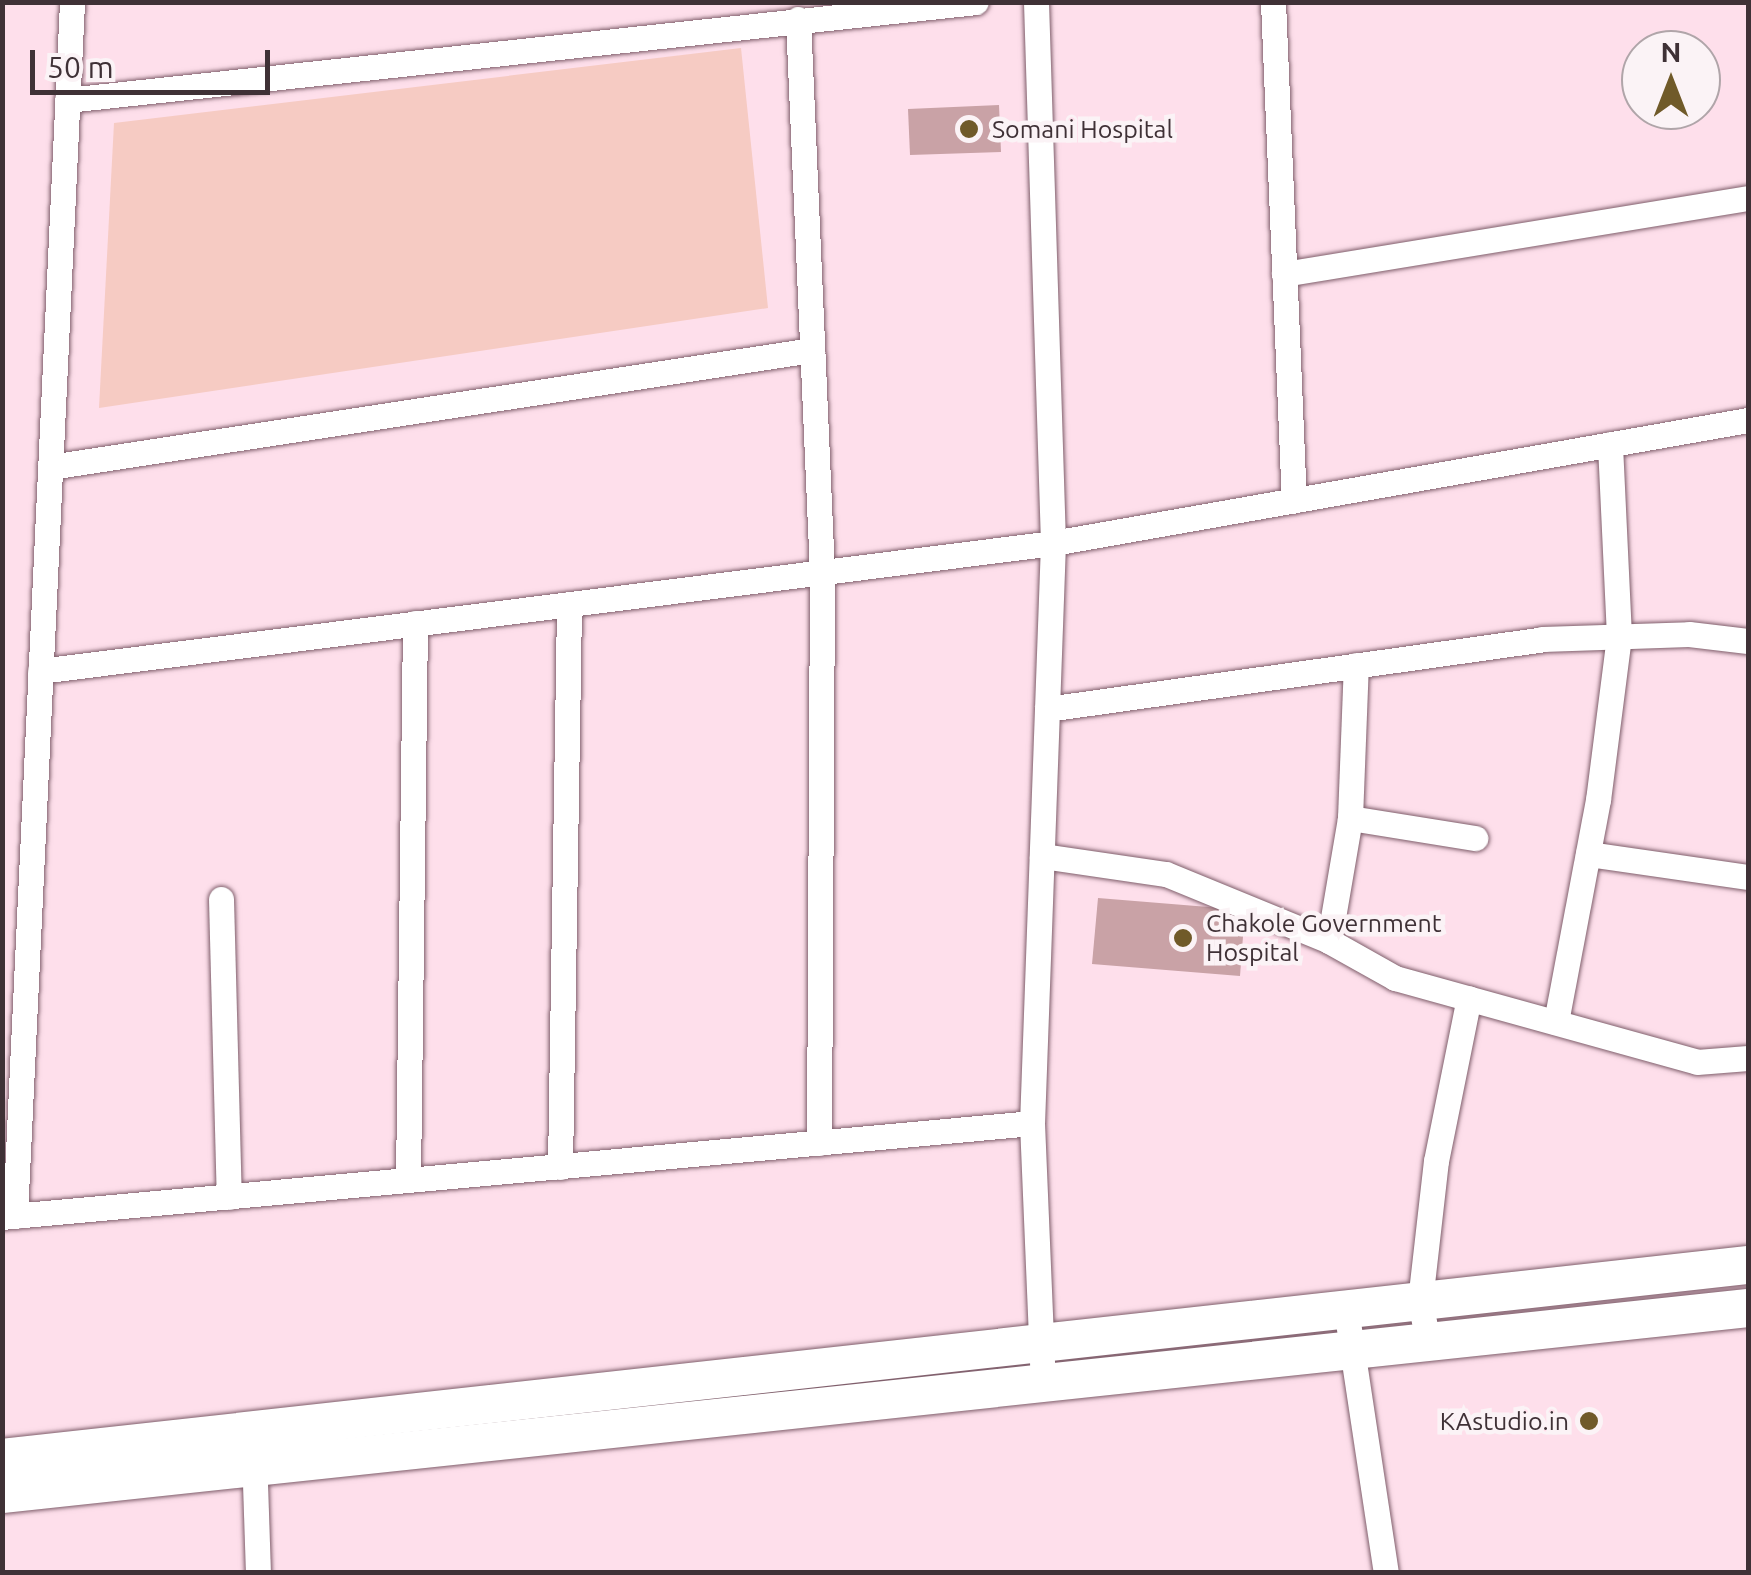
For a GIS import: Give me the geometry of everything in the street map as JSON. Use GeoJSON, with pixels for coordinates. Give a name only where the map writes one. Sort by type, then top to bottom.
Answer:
{"type":"FeatureCollection","features":[{"type":"Feature","properties":{"kind":"main road"},"geometry":{"type":"LineString","coordinates":[[2,1494],[254,1449],[1042,1343],[1748,1264]]}},
{"type":"Feature","properties":{"kind":"main road"},"geometry":{"type":"LineString","coordinates":[[2,1458],[254,1449],[1043,1382],[1748,1308]]}},
{"type":"Feature","properties":{"kind":"street"},"geometry":{"type":"LineString","coordinates":[[72,2],[9,1216],[1032,1124]]}},
{"type":"Feature","properties":{"kind":"street"},"geometry":{"type":"LineString","coordinates":[[67,100],[976,2]]}},
{"type":"Feature","properties":{"kind":"street"},"geometry":{"type":"LineString","coordinates":[[1036,2],[1053,544],[1032,1124],[1043,1382]]}},
{"type":"Feature","properties":{"kind":"street"},"geometry":{"type":"LineString","coordinates":[[1273,2],[1294,501]]}},
{"type":"Feature","properties":{"kind":"street"},"geometry":{"type":"LineString","coordinates":[[798,19],[822,573],[819,1143]]}},
{"type":"Feature","properties":{"kind":"street"},"geometry":{"type":"LineString","coordinates":[[1284,274],[1748,198]]}},
{"type":"Feature","properties":{"kind":"street"},"geometry":{"type":"LineString","coordinates":[[50,467],[812,350]]}},
{"type":"Feature","properties":{"kind":"street"},"geometry":{"type":"LineString","coordinates":[[40,670],[1053,544],[1748,420]]}},
{"type":"Feature","properties":{"kind":"street"},"geometry":{"type":"LineString","coordinates":[[1556,1022],[1588,854],[1619,636],[1610,444]]}},
{"type":"Feature","properties":{"kind":"street"},"geometry":{"type":"LineString","coordinates":[[560,1166],[569,604]]}},
{"type":"Feature","properties":{"kind":"street"},"geometry":{"type":"LineString","coordinates":[[408,1180],[415,623]]}},
{"type":"Feature","properties":{"kind":"street"},"geometry":{"type":"LineString","coordinates":[[1047,710],[1542,639],[1619,636],[1748,641]]}},
{"type":"Feature","properties":{"kind":"street"},"geometry":{"type":"LineString","coordinates":[[1330,942],[1350,818],[1356,665]]}},
{"type":"Feature","properties":{"kind":"street"},"geometry":{"type":"LineString","coordinates":[[1350,818],[1475,838]]}},
{"type":"Feature","properties":{"kind":"street"},"geometry":{"type":"LineString","coordinates":[[1588,854],[1748,877]]}},
{"type":"Feature","properties":{"kind":"street"},"geometry":{"type":"LineString","coordinates":[[1042,856],[1166,874],[1330,942],[1395,978],[1697,1062],[1748,1058]]}},
{"type":"Feature","properties":{"kind":"street"},"geometry":{"type":"LineString","coordinates":[[221,899],[229,1197]]}},
{"type":"Feature","properties":{"kind":"street"},"geometry":{"type":"LineString","coordinates":[[1428,1342],[1420,1301],[1436,1161],[1469,998]]}},
{"type":"Feature","properties":{"kind":"street"},"geometry":{"type":"LineString","coordinates":[[1346,1309],[1386,1572]]}},
{"type":"Feature","properties":{"kind":"street"},"geometry":{"type":"LineString","coordinates":[[254,1449],[258,1572]]}},
{"type":"Feature","properties":{"kind":"shaded area"},"geometry":{"type":"Polygon","coordinates":[[[741,48],[768,308],[99,408],[114,123],[741,48]]]}},
{"type":"Feature","properties":{"kind":"building"},"geometry":{"type":"Polygon","coordinates":[[[999,105],[1001,152],[910,155],[908,109],[999,105]]]}},
{"type":"Feature","properties":{"kind":"building"},"geometry":{"type":"Polygon","coordinates":[[[1098,898],[1245,910],[1240,976],[1092,964],[1098,898]]]}},
{"type":"Feature","properties":{"kind":"place","name":"Somani Hospital"},"geometry":{"type":"Point","coordinates":[969,129]}},
{"type":"Feature","properties":{"kind":"place","name":"Chakole Government Hospital"},"geometry":{"type":"Point","coordinates":[1183,938]}},
{"type":"Feature","properties":{"kind":"place","name":"KAstudio.in"},"geometry":{"type":"Point","coordinates":[1589,1421]}}]}
